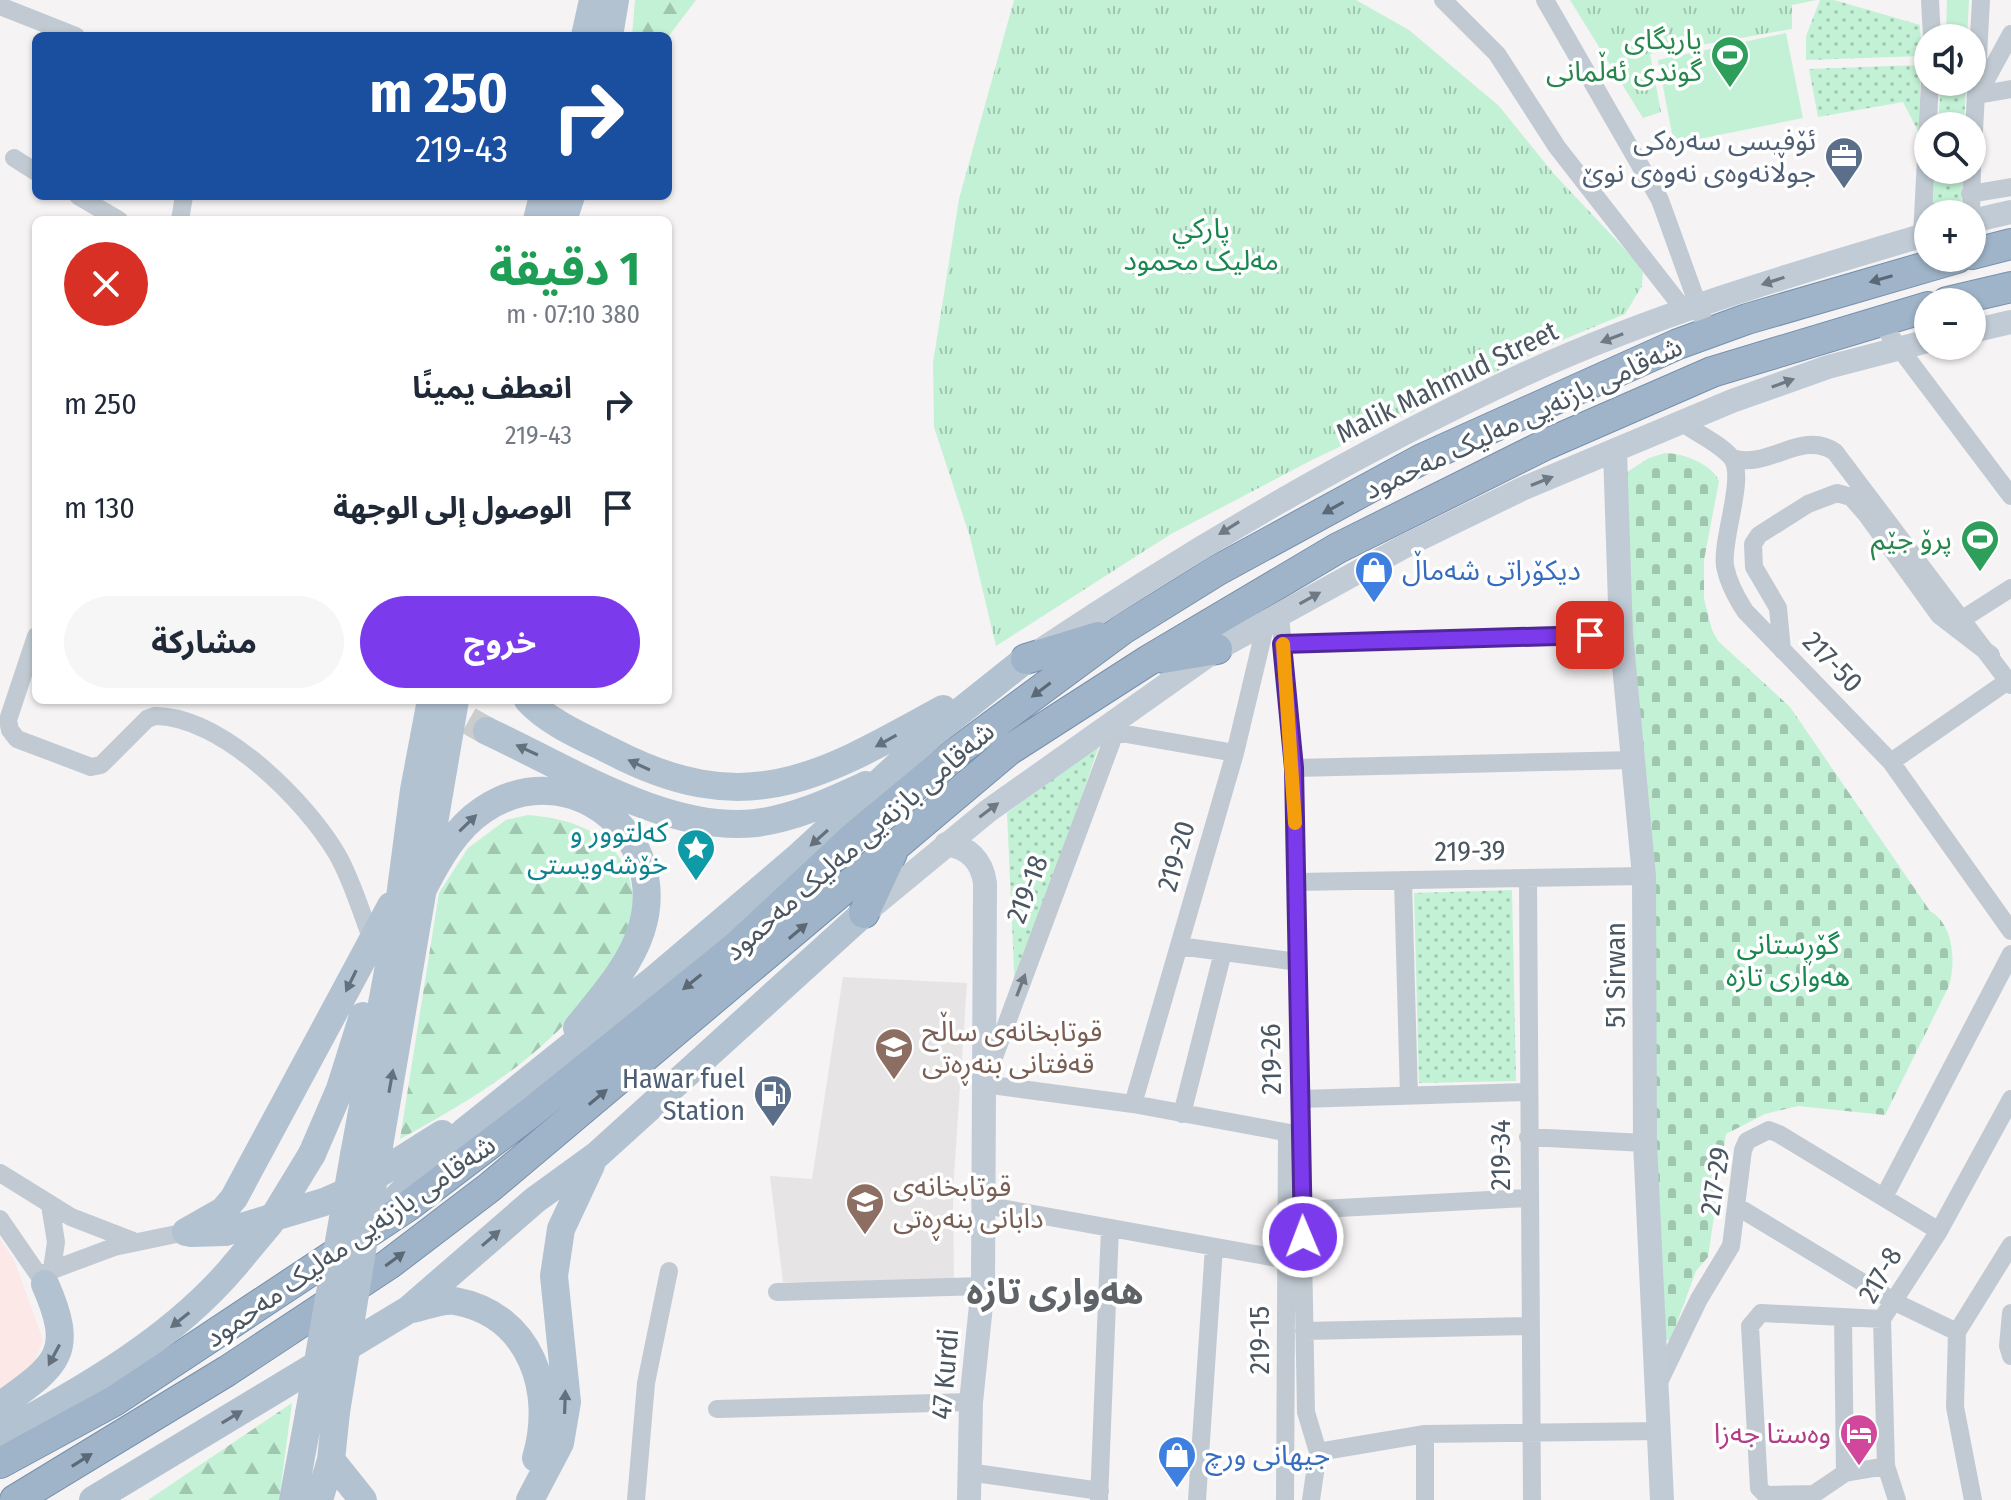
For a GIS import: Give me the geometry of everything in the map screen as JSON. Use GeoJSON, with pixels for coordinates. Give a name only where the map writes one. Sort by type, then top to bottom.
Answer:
{"type":"FeatureCollection","features":[{"type":"Feature","properties":{"kind":"highway","name":"شەقامی بازنەیی مەلیک مەحمود"},"geometry":{"type":"LineString","coordinates":[[1986,247],[2011,244]]}},
{"type":"Feature","properties":{"kind":"highway","name":"شەقامی بازنەیی مەلیک مەحمود"},"geometry":{"type":"LineString","coordinates":[[0,1463],[114,1401],[352,1244],[529,1114],[736,947],[855,836],[954,754],[1123,629],[1218,570],[1422,459],[1698,317],[1914,263]]}},
{"type":"Feature","properties":{"kind":"highway"},"geometry":{"type":"LineString","coordinates":[[1986,293],[2011,287]]}},
{"type":"Feature","properties":{"kind":"highway","name":"شەقامی بازنەیی مەلیک مەحمود"},"geometry":{"type":"LineString","coordinates":[[15,1500],[227,1371],[389,1264],[490,1187],[1009,750],[1149,660],[1338,548],[1501,466],[1612,415],[1712,372],[1914,311]]}},
{"type":"Feature","properties":{"kind":"highway"},"geometry":{"type":"LineString","coordinates":[[1026,659],[1123,629]]}},
{"type":"Feature","properties":{"kind":"highway"},"geometry":{"type":"LineString","coordinates":[[1149,660],[1217,649]]}},
{"type":"Feature","properties":{"kind":"highway"},"geometry":{"type":"LineString","coordinates":[[864,913],[898,842]]}},
{"type":"Feature","properties":{"kind":"main road"},"geometry":{"type":"LineString","coordinates":[[586,32],[593,0]]}},
{"type":"Feature","properties":{"kind":"main road"},"geometry":{"type":"LineString","coordinates":[[610,32],[615,0]]}},
{"type":"Feature","properties":{"kind":"main road"},"geometry":{"type":"LineString","coordinates":[[1986,218],[2011,212]]}},
{"type":"Feature","properties":{"kind":"main road","name":"Malik Mahmud Street"},"geometry":{"type":"LineString","coordinates":[[1026,659],[1238,522],[1351,461],[1529,372],[1698,317],[1914,239]]}},
{"type":"Feature","properties":{"kind":"main road"},"geometry":{"type":"LineString","coordinates":[[1986,328],[2011,322]]}},
{"type":"Feature","properties":{"kind":"main road"},"geometry":{"type":"LineString","coordinates":[[93,1500],[408,1310],[535,1200],[597,1155],[864,913],[946,844],[1119,723],[1217,649],[1442,527],[1681,422],[1828,367],[1914,344]]}},
{"type":"Feature","properties":{"kind":"main road","name":"51 Sirwan"},"geometry":{"type":"LineString","coordinates":[[1615,451],[1621,634],[1644,876],[1645,1143],[1662,1500]]}},
{"type":"Feature","properties":{"kind":"main road"},"geometry":{"type":"LineString","coordinates":[[534,704],[569,729],[665,777],[706,787],[758,788],[822,772],[862,754],[1026,659]]}},
{"type":"Feature","properties":{"kind":"main road"},"geometry":{"type":"LineString","coordinates":[[186,1232],[225,1232],[324,1202],[358,1187],[505,1098],[546,1069],[751,898],[888,774],[979,695],[1026,659]]}},
{"type":"Feature","properties":{"kind":"main road"},"geometry":{"type":"LineString","coordinates":[[293,1500],[322,1413],[413,887],[454,704]]}},
{"type":"Feature","properties":{"kind":"main road"},"geometry":{"type":"LineString","coordinates":[[413,887],[427,708]]}},
{"type":"Feature","properties":{"kind":"main road"},"geometry":{"type":"LineString","coordinates":[[487,731],[669,815],[714,823],[759,822],[792,815],[888,774]]}},
{"type":"Feature","properties":{"kind":"main road"},"geometry":{"type":"LineString","coordinates":[[186,1232],[223,1211],[234,1198],[413,887],[471,819],[513,795],[532,792],[570,794],[604,810],[632,841],[646,876],[647,894],[641,931],[620,971],[546,1069]]}},
{"type":"Feature","properties":{"kind":"main road","name":"47 Kurdi"},"geometry":{"type":"LineString","coordinates":[[946,844],[970,853],[984,874],[983,1286],[971,1402],[969,1500]]}},
{"type":"Feature","properties":{"kind":"main road"},"geometry":{"type":"LineString","coordinates":[[0,1435],[136,1354],[188,1314],[270,1223],[312,1154],[344,1078],[382,945]]}},
{"type":"Feature","properties":{"kind":"main road"},"geometry":{"type":"LineString","coordinates":[[366,1157],[382,945]]}},
{"type":"Feature","properties":{"kind":"main road"},"geometry":{"type":"LineString","coordinates":[[352,1244],[425,1167],[505,1098]]}},
{"type":"Feature","properties":{"kind":"main road"},"geometry":{"type":"LineString","coordinates":[[530,1500],[560,1443],[567,1402],[554,1276],[561,1229],[576,1191],[597,1155]]}},
{"type":"Feature","properties":{"kind":"main road"},"geometry":{"type":"LineString","coordinates":[[0,1406],[41,1375],[60,1348],[60,1320],[45,1276]]}},
{"type":"Feature","properties":{"kind":"main road"},"geometry":{"type":"LineString","coordinates":[[408,1310],[452,1300],[491,1312],[512,1328],[536,1366],[545,1401],[543,1434],[532,1471],[511,1500]]}},
{"type":"Feature","properties":{"kind":"main road"},"geometry":{"type":"LineString","coordinates":[[319,1500],[331,1460],[322,1413]]}},
{"type":"Feature","properties":{"kind":"main road"},"geometry":{"type":"LineString","coordinates":[[131,1500],[197,1439]]}},
{"type":"Feature","properties":{"kind":"main road"},"geometry":{"type":"LineString","coordinates":[[331,1460],[363,1500]]}},
{"type":"Feature","properties":{"kind":"street"},"geometry":{"type":"LineString","coordinates":[[1443,0],[1497,54],[1557,147],[1698,317]]}},
{"type":"Feature","properties":{"kind":"street"},"geometry":{"type":"LineString","coordinates":[[1545,0],[1648,177],[1675,235],[1698,317]]}},
{"type":"Feature","properties":{"kind":"street"},"geometry":{"type":"LineString","coordinates":[[1930,0],[1931,24]]}},
{"type":"Feature","properties":{"kind":"street"},"geometry":{"type":"LineString","coordinates":[[1980,24],[1981,0]]}},
{"type":"Feature","properties":{"kind":"street"},"geometry":{"type":"LineString","coordinates":[[0,6],[66,32]]}},
{"type":"Feature","properties":{"kind":"street"},"geometry":{"type":"LineString","coordinates":[[1986,79],[2011,34]]}},
{"type":"Feature","properties":{"kind":"street"},"geometry":{"type":"LineString","coordinates":[[1986,93],[2011,89]]}},
{"type":"Feature","properties":{"kind":"street"},"geometry":{"type":"LineString","coordinates":[[1926,200],[1930,96]]}},
{"type":"Feature","properties":{"kind":"street"},"geometry":{"type":"LineString","coordinates":[[14,158],[32,169]]}},
{"type":"Feature","properties":{"kind":"street"},"geometry":{"type":"LineString","coordinates":[[1970,200],[1971,184]]}},
{"type":"Feature","properties":{"kind":"street"},"geometry":{"type":"LineString","coordinates":[[1970,194],[2011,187]]}},
{"type":"Feature","properties":{"kind":"street"},"geometry":{"type":"LineString","coordinates":[[85,200],[112,216]]}},
{"type":"Feature","properties":{"kind":"street"},"geometry":{"type":"LineString","coordinates":[[1879,321],[2011,496]]}},
{"type":"Feature","properties":{"kind":"street"},"geometry":{"type":"LineString","coordinates":[[1612,415],[1615,451]]}},
{"type":"Feature","properties":{"kind":"street"},"geometry":{"type":"LineString","coordinates":[[1681,422],[1732,458],[1756,460],[1810,443],[1822,443],[1835,452],[2010,683],[1891,762]]}},
{"type":"Feature","properties":{"kind":"street","name":"217-50"},"geometry":{"type":"LineString","coordinates":[[1732,458],[1738,474],[1726,530],[1725,565],[1734,594],[1745,611],[1891,762],[2011,931]]}},
{"type":"Feature","properties":{"kind":"street"},"geometry":{"type":"LineString","coordinates":[[1782,650],[1778,608],[1754,567],[1753,544],[1759,535],[1808,504],[1837,493],[1851,497],[1866,514],[1939,615],[1991,655]]}},
{"type":"Feature","properties":{"kind":"street"},"geometry":{"type":"LineString","coordinates":[[1961,620],[2011,588]]}},
{"type":"Feature","properties":{"kind":"street","name":"219-26"},"geometry":{"type":"LineString","coordinates":[[1273,619],[1282,644],[1294,768],[1300,1099],[1294,1134],[1302,1210],[1306,1412],[1318,1452],[1311,1500]]}},
{"type":"Feature","properties":{"kind":"street","name":"219-20"},"geometry":{"type":"LineString","coordinates":[[1133,1104],[1273,619]]}},
{"type":"Feature","properties":{"kind":"street"},"geometry":{"type":"LineString","coordinates":[[1282,644],[1621,634]]}},
{"type":"Feature","properties":{"kind":"street"},"geometry":{"type":"LineString","coordinates":[[32,648],[8,720],[10,730],[17,739],[91,767],[101,765],[147,719],[155,716],[210,730],[292,793],[337,855],[382,945]]}},
{"type":"Feature","properties":{"kind":"street"},"geometry":{"type":"LineString","coordinates":[[1119,723],[1235,753]]}},
{"type":"Feature","properties":{"kind":"street","name":"219-18"},"geometry":{"type":"LineString","coordinates":[[984,1084],[1119,723]]}},
{"type":"Feature","properties":{"kind":"street"},"geometry":{"type":"LineString","coordinates":[[1294,768],[1634,760]]}},
{"type":"Feature","properties":{"kind":"street","name":"219-39"},"geometry":{"type":"LineString","coordinates":[[1296,882],[1644,876]]}},
{"type":"Feature","properties":{"kind":"street","name":"219-34"},"geometry":{"type":"LineString","coordinates":[[1528,878],[1532,1500]]}},
{"type":"Feature","properties":{"kind":"street"},"geometry":{"type":"LineString","coordinates":[[1403,880],[1409,1096]]}},
{"type":"Feature","properties":{"kind":"street"},"geometry":{"type":"LineString","coordinates":[[1179,946],[1298,962]]}},
{"type":"Feature","properties":{"kind":"street"},"geometry":{"type":"LineString","coordinates":[[1182,1114],[1223,952]]}},
{"type":"Feature","properties":{"kind":"street"},"geometry":{"type":"LineString","coordinates":[[1884,1197],[2011,954]]}},
{"type":"Feature","properties":{"kind":"street"},"geometry":{"type":"LineString","coordinates":[[984,1084],[1133,1104],[1294,1134]]}},
{"type":"Feature","properties":{"kind":"street"},"geometry":{"type":"LineString","coordinates":[[1300,1099],[1528,1092]]}},
{"type":"Feature","properties":{"kind":"street","name":"217-8"},"geometry":{"type":"LineString","coordinates":[[1897,1500],[1886,1466],[1882,1319],[1939,1231],[2011,1099]]}},
{"type":"Feature","properties":{"kind":"street","name":"217-29"},"geometry":{"type":"LineString","coordinates":[[1658,1384],[1699,1299],[1731,1246],[1743,1150],[1747,1141],[1769,1130],[1939,1231]]}},
{"type":"Feature","properties":{"kind":"street","name":"219-15"},"geometry":{"type":"LineString","coordinates":[[1285,1500],[1288,1260],[1294,1134]]}},
{"type":"Feature","properties":{"kind":"street"},"geometry":{"type":"LineString","coordinates":[[1528,1137],[1645,1143]]}},
{"type":"Feature","properties":{"kind":"street"},"geometry":{"type":"LineString","coordinates":[[0,1173],[92,1227],[136,1242]]}},
{"type":"Feature","properties":{"kind":"street"},"geometry":{"type":"LineString","coordinates":[[1302,1210],[1528,1198]]}},
{"type":"Feature","properties":{"kind":"street"},"geometry":{"type":"LineString","coordinates":[[45,1276],[56,1242],[50,1205]]}},
{"type":"Feature","properties":{"kind":"street"},"geometry":{"type":"LineString","coordinates":[[984,1205],[1288,1260]]}},
{"type":"Feature","properties":{"kind":"street"},"geometry":{"type":"LineString","coordinates":[[1738,1207],[1895,1302],[1957,1332]]}},
{"type":"Feature","properties":{"kind":"street"},"geometry":{"type":"LineString","coordinates":[[0,1219],[45,1276]]}},
{"type":"Feature","properties":{"kind":"street"},"geometry":{"type":"LineString","coordinates":[[968,1472],[1100,1495],[1110,1228]]}},
{"type":"Feature","properties":{"kind":"street"},"geometry":{"type":"LineString","coordinates":[[45,1276],[136,1242],[186,1232]]}},
{"type":"Feature","properties":{"kind":"street"},"geometry":{"type":"LineString","coordinates":[[1974,1500],[1955,1407],[1957,1332],[2011,1245]]}},
{"type":"Feature","properties":{"kind":"street"},"geometry":{"type":"LineString","coordinates":[[1197,1500],[1214,1247]]}},
{"type":"Feature","properties":{"kind":"street"},"geometry":{"type":"LineString","coordinates":[[636,1500],[646,1383],[669,1271]]}},
{"type":"Feature","properties":{"kind":"street"},"geometry":{"type":"LineString","coordinates":[[777,1292],[983,1286]]}},
{"type":"Feature","properties":{"kind":"street"},"geometry":{"type":"LineString","coordinates":[[1882,1319],[1761,1313],[1754,1317],[1750,1326],[1759,1488],[1766,1495],[1815,1497],[1845,1473],[1886,1466]]}},
{"type":"Feature","properties":{"kind":"street"},"geometry":{"type":"LineString","coordinates":[[2010,1349],[2011,1313]]}},
{"type":"Feature","properties":{"kind":"street"},"geometry":{"type":"LineString","coordinates":[[1843,1317],[1845,1473]]}},
{"type":"Feature","properties":{"kind":"street"},"geometry":{"type":"LineString","coordinates":[[1304,1331],[1529,1326]]}},
{"type":"Feature","properties":{"kind":"street"},"geometry":{"type":"LineString","coordinates":[[717,1409],[971,1402]]}},
{"type":"Feature","properties":{"kind":"street"},"geometry":{"type":"LineString","coordinates":[[1318,1452],[1425,1434],[1661,1431]]}},
{"type":"Feature","properties":{"kind":"street"},"geometry":{"type":"LineString","coordinates":[[1425,1434],[1425,1500]]}},
{"type":"Feature","properties":{"kind":"shaded area","name":"قوتابخانەی ساڵح قەفتانی بنەڕەتی"},"geometry":{"type":"Polygon","coordinates":[[[843,977],[967,983],[953,1190],[954,1281],[783,1282],[770,1176],[812,1179],[843,977]]]}},
{"type":"Feature","properties":{"kind":"shaded area"},"geometry":{"type":"Polygon","coordinates":[[[0,1239],[14,1260],[43,1340],[32,1369],[0,1393],[0,1239]]]}},
{"type":"Feature","properties":{"kind":"green space"},"geometry":{"type":"Polygon","coordinates":[[[635,0],[696,0],[672,32],[632,32],[635,0]]]}},
{"type":"Feature","properties":{"kind":"green space","name":"پارکي مەليک محمود"},"geometry":{"type":"Polygon","coordinates":[[[1014,0],[1356,0],[1409,30],[1499,106],[1554,174],[1634,259],[1643,272],[1642,286],[1625,314],[1560,341],[1312,460],[1171,534],[996,646],[970,537],[934,427],[933,363],[959,199],[1014,0]]]}},
{"type":"Feature","properties":{"kind":"green space"},"geometry":{"type":"Polygon","coordinates":[[[1570,0],[1817,0],[1792,5],[1792,29],[1650,54],[1661,112],[1643,118],[1570,0]]]}},
{"type":"Feature","properties":{"kind":"green space"},"geometry":{"type":"Polygon","coordinates":[[[1820,0],[1834,0],[1917,24],[1914,24],[1914,56],[1806,60],[1806,36],[1820,0]]]}},
{"type":"Feature","properties":{"kind":"green space"},"geometry":{"type":"Polygon","coordinates":[[[1947,0],[1969,0],[1968,24],[1946,24],[1947,0]]]}},
{"type":"Feature","properties":{"kind":"green space","name":"یاریگای گوندی ئەڵمانی"},"geometry":{"type":"Polygon","coordinates":[[[1786,33],[1803,118],[1674,144],[1658,60],[1786,33]]]}},
{"type":"Feature","properties":{"kind":"green space"},"geometry":{"type":"Polygon","coordinates":[[[1914,65],[1914,96],[1920,96],[1920,112],[1914,112],[1914,123],[1903,102],[1818,117],[1809,69],[1914,65]]]}},
{"type":"Feature","properties":{"kind":"green space"},"geometry":{"type":"Polygon","coordinates":[[[1940,96],[1965,96],[1965,112],[1939,112],[1940,96]]]}},
{"type":"Feature","properties":{"kind":"green space"},"geometry":{"type":"Polygon","coordinates":[[[1934,184],[1962,184],[1961,200],[1933,200],[1934,184]]]}},
{"type":"Feature","properties":{"kind":"green space","name":"گۆڕستانی هەواری تازە"},"geometry":{"type":"Polygon","coordinates":[[[1665,453],[1696,461],[1710,469],[1719,481],[1704,560],[1704,599],[1718,641],[1790,707],[1930,911],[1944,925],[1951,945],[1952,966],[1949,986],[1885,1115],[1798,1106],[1765,1114],[1726,1134],[1708,1257],[1696,1271],[1671,1339],[1658,1343],[1640,792],[1624,474],[1649,458],[1665,453]]]}},
{"type":"Feature","properties":{"kind":"green space"},"geometry":{"type":"Polygon","coordinates":[[[1100,743],[1015,991],[1007,813],[1100,743]]]}},
{"type":"Feature","properties":{"kind":"green space"},"geometry":{"type":"Polygon","coordinates":[[[528,815],[558,819],[586,829],[610,846],[620,858],[627,872],[633,901],[624,941],[610,967],[581,1006],[536,1051],[485,1089],[400,1139],[439,893],[468,848],[506,820],[528,815]]]}},
{"type":"Feature","properties":{"kind":"green space"},"geometry":{"type":"Polygon","coordinates":[[[1512,890],[1516,1081],[1419,1083],[1414,893],[1512,890]]]}},
{"type":"Feature","properties":{"kind":"green space"},"geometry":{"type":"Polygon","coordinates":[[[292,1403],[279,1500],[148,1500],[292,1403]]]}},
{"type":"Feature","properties":{"kind":"tunnel"},"geometry":{"type":"LineString","coordinates":[[439,704],[487,731]]}},
{"type":"Feature","properties":{"kind":"slow traffic"},"geometry":{"type":"LineString","coordinates":[[1283,644],[1294,768],[1295,823]]}},
{"type":"Feature","properties":{"kind":"place","name":"یاریگای گوندی ئەڵمانی"},"geometry":{"type":"Point","coordinates":[1730,89]}},
{"type":"Feature","properties":{"kind":"place","name":"ئۆفیسی سەرەکی جوڵانەوەی نەوەی نوێ"},"geometry":{"type":"Point","coordinates":[1844,190]}},
{"type":"Feature","properties":{"kind":"place","name":"پرۆ جێم"},"geometry":{"type":"Point","coordinates":[1980,573]}},
{"type":"Feature","properties":{"kind":"place","name":"دیکۆراتی شەماڵ"},"geometry":{"type":"Point","coordinates":[1374,604]}},
{"type":"Feature","properties":{"kind":"place","name":"کەلتوور و خۆشەویستی"},"geometry":{"type":"Point","coordinates":[696,882]}},
{"type":"Feature","properties":{"kind":"place","name":"قوتابخانەی ساڵح قەفتانی بنەڕەتی"},"geometry":{"type":"Point","coordinates":[894,1081]}},
{"type":"Feature","properties":{"kind":"place","name":"Hawar fuel Station"},"geometry":{"type":"Point","coordinates":[773,1128]}},
{"type":"Feature","properties":{"kind":"place","name":"قوتابخانەی دابانی بنەڕەتی"},"geometry":{"type":"Point","coordinates":[865,1236]}},
{"type":"Feature","properties":{"kind":"place","name":"وەستا جەزا"},"geometry":{"type":"Point","coordinates":[1859,1467]}},
{"type":"Feature","properties":{"kind":"place","name":"جیهانی ورچ"},"geometry":{"type":"Point","coordinates":[1177,1489]}},
{"type":"Feature","properties":{"kind":"district","name":"هەواری تازە"},"geometry":{"type":"Point","coordinates":[1055,1292]}},
{"type":"Feature","properties":{"kind":"route"},"geometry":{"type":"LineString","coordinates":[[1303,1237],[1294,768],[1282,644],[1590,635]]}}]}
